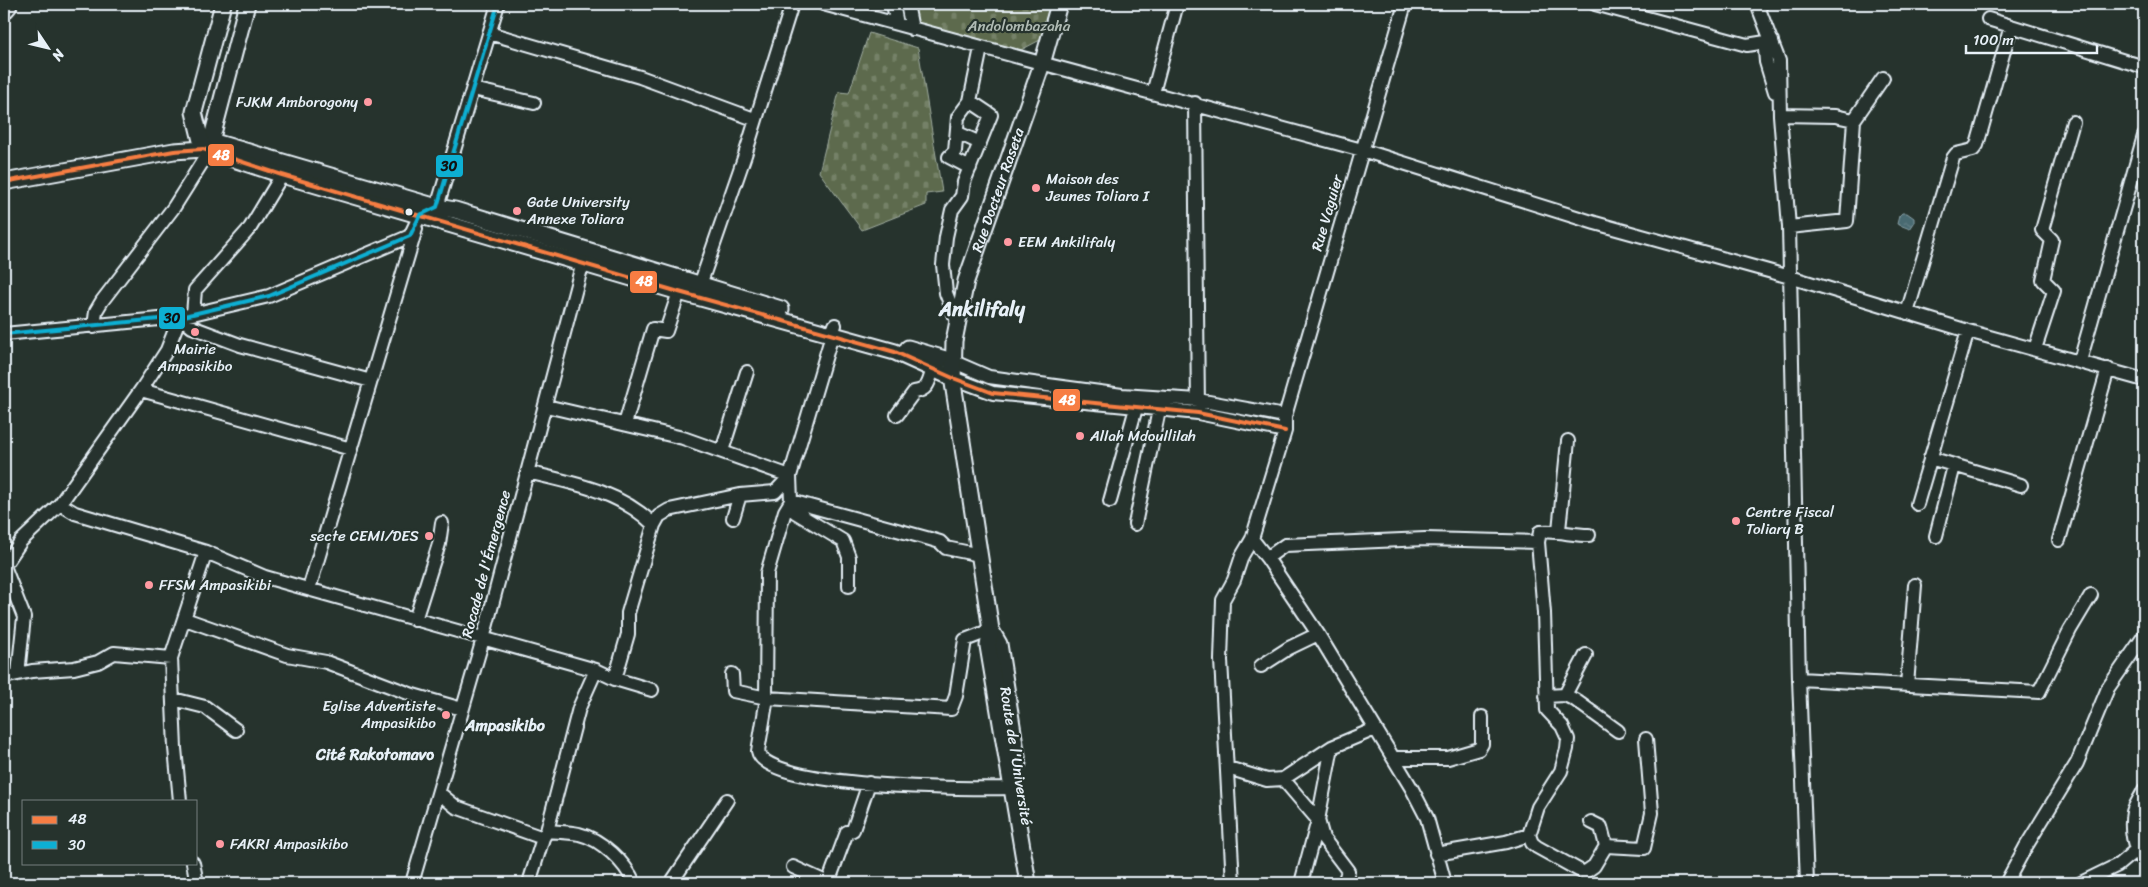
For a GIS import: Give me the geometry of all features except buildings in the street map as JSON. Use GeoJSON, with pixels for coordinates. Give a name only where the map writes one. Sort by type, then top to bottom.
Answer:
{"type":"FeatureCollection","features":[{"type":"Feature","properties":{"kind":"main road"},"geometry":{"type":"LineString","coordinates":[[224,4],[194,112],[208,148],[282,175],[420,215],[700,285],[895,352],[953,378]]}},
{"type":"Feature","properties":{"kind":"main road"},"geometry":{"type":"LineString","coordinates":[[208,148],[247,4]]}},
{"type":"Feature","properties":{"kind":"main road","name":"Rue Docteur Raseta"},"geometry":{"type":"LineString","coordinates":[[953,378],[952,361],[957,321],[966,281],[1042,64],[1059,4]]}},
{"type":"Feature","properties":{"kind":"main road"},"geometry":{"type":"LineString","coordinates":[[4,182],[174,151],[208,148],[455,210],[678,292],[952,361]]}},
{"type":"Feature","properties":{"kind":"main road","name":"Route de l'Université"},"geometry":{"type":"LineString","coordinates":[[953,378],[991,630],[988,646],[1028,883]]}},
{"type":"Feature","properties":{"kind":"main road","name":"Route de l'Université"},"geometry":{"type":"LineString","coordinates":[[991,630],[999,644],[1036,883]]}},
{"type":"Feature","properties":{"kind":"street"},"geometry":{"type":"LineString","coordinates":[[4,334],[94,327],[180,317],[269,296],[410,236],[420,215],[437,207],[498,4]]}},
{"type":"Feature","properties":{"kind":"street"},"geometry":{"type":"LineString","coordinates":[[700,285],[745,155],[754,119],[792,4]]}},
{"type":"Feature","properties":{"kind":"street"},"geometry":{"type":"LineString","coordinates":[[823,4],[981,48],[1195,103],[1362,150],[1595,223],[1790,276],[1968,331],[2144,380]]}},
{"type":"Feature","properties":{"kind":"street"},"geometry":{"type":"LineString","coordinates":[[893,4],[897,24]]}},
{"type":"Feature","properties":{"kind":"street"},"geometry":{"type":"LineString","coordinates":[[907,4],[912,29]]}},
{"type":"Feature","properties":{"kind":"street"},"geometry":{"type":"LineString","coordinates":[[1153,93],[1177,4]]}},
{"type":"Feature","properties":{"kind":"street","name":"Rue Vaguier"},"geometry":{"type":"LineString","coordinates":[[1233,883],[1221,660],[1223,600],[1234,580],[1242,556],[1252,539],[1285,431],[1285,416],[1405,4]]}},
{"type":"Feature","properties":{"kind":"street"},"geometry":{"type":"LineString","coordinates":[[1596,4],[1747,45],[1772,41]]}},
{"type":"Feature","properties":{"kind":"street"},"geometry":{"type":"LineString","coordinates":[[1757,4],[1778,61],[1779,102],[1789,227],[1807,883]]}},
{"type":"Feature","properties":{"kind":"street"},"geometry":{"type":"LineString","coordinates":[[1988,19],[2144,67]]}},
{"type":"Feature","properties":{"kind":"street"},"geometry":{"type":"LineString","coordinates":[[1907,312],[1952,158],[1956,154],[1973,150],[1977,145],[2011,26]]}},
{"type":"Feature","properties":{"kind":"street"},"geometry":{"type":"LineString","coordinates":[[489,33],[640,77],[754,119]]}},
{"type":"Feature","properties":{"kind":"street"},"geometry":{"type":"LineString","coordinates":[[970,168],[949,157],[955,151],[958,117],[970,101],[981,48]]}},
{"type":"Feature","properties":{"kind":"street"},"geometry":{"type":"LineString","coordinates":[[1789,227],[1848,221],[1854,120],[1883,78]]}},
{"type":"Feature","properties":{"kind":"street"},"geometry":{"type":"LineString","coordinates":[[473,88],[534,102]]}},
{"type":"Feature","properties":{"kind":"street"},"geometry":{"type":"LineString","coordinates":[[957,321],[946,293],[943,265],[946,237],[952,210],[962,196],[970,168],[991,115],[970,101]]}},
{"type":"Feature","properties":{"kind":"street"},"geometry":{"type":"LineString","coordinates":[[1195,103],[1198,407]]}},
{"type":"Feature","properties":{"kind":"street"},"geometry":{"type":"LineString","coordinates":[[1780,115],[1835,116],[1854,120]]}},
{"type":"Feature","properties":{"kind":"street"},"geometry":{"type":"LineString","coordinates":[[2035,349],[2054,291],[2042,280],[2052,240],[2042,230],[2073,122]]}},
{"type":"Feature","properties":{"kind":"street"},"geometry":{"type":"LineString","coordinates":[[958,133],[980,143]]}},
{"type":"Feature","properties":{"kind":"street"},"geometry":{"type":"LineString","coordinates":[[2080,361],[2140,164],[2144,136]]}},
{"type":"Feature","properties":{"kind":"street"},"geometry":{"type":"LineString","coordinates":[[94,327],[96,311],[102,300],[174,207],[208,148]]}},
{"type":"Feature","properties":{"kind":"street"},"geometry":{"type":"LineString","coordinates":[[193,314],[195,290],[250,228],[282,175]]}},
{"type":"Feature","properties":{"kind":"street"},"geometry":{"type":"LineString","coordinates":[[309,589],[420,215]]}},
{"type":"Feature","properties":{"kind":"street","name":"Rocade de l'Émergence"},"geometry":{"type":"LineString","coordinates":[[412,883],[483,639],[546,406],[584,256]]}},
{"type":"Feature","properties":{"kind":"street"},"geometry":{"type":"LineString","coordinates":[[625,424],[653,329],[666,331],[678,292]]}},
{"type":"Feature","properties":{"kind":"street"},"geometry":{"type":"LineString","coordinates":[[180,317],[192,327],[240,345],[371,380]]}},
{"type":"Feature","properties":{"kind":"street"},"geometry":{"type":"LineString","coordinates":[[18,674],[24,617],[4,566],[22,542],[60,504],[141,390],[167,350],[180,317]]}},
{"type":"Feature","properties":{"kind":"street"},"geometry":{"type":"LineString","coordinates":[[834,330],[790,476],[794,512],[843,541],[849,557],[849,586]]}},
{"type":"Feature","properties":{"kind":"street"},"geometry":{"type":"LineString","coordinates":[[1917,504],[1968,331]]}},
{"type":"Feature","properties":{"kind":"street"},"geometry":{"type":"LineString","coordinates":[[952,361],[990,377],[1198,407],[1285,416]]}},
{"type":"Feature","properties":{"kind":"street"},"geometry":{"type":"LineString","coordinates":[[897,415],[914,392],[923,391],[928,385],[933,368]]}},
{"type":"Feature","properties":{"kind":"street"},"geometry":{"type":"LineString","coordinates":[[2059,540],[2108,369]]}},
{"type":"Feature","properties":{"kind":"street"},"geometry":{"type":"LineString","coordinates":[[722,452],[747,372]]}},
{"type":"Feature","properties":{"kind":"street"},"geometry":{"type":"LineString","coordinates":[[953,378],[993,393],[1159,410],[1198,407],[1285,431]]}},
{"type":"Feature","properties":{"kind":"street"},"geometry":{"type":"LineString","coordinates":[[141,390],[351,448]]}},
{"type":"Feature","properties":{"kind":"street"},"geometry":{"type":"LineString","coordinates":[[546,406],[683,438],[790,476]]}},
{"type":"Feature","properties":{"kind":"street"},"geometry":{"type":"LineString","coordinates":[[1110,501],[1136,408]]}},
{"type":"Feature","properties":{"kind":"street"},"geometry":{"type":"LineString","coordinates":[[1135,524],[1159,410]]}},
{"type":"Feature","properties":{"kind":"street"},"geometry":{"type":"LineString","coordinates":[[1560,530],[1568,441]]}},
{"type":"Feature","properties":{"kind":"street"},"geometry":{"type":"LineString","coordinates":[[1930,458],[2021,485]]}},
{"type":"Feature","properties":{"kind":"street"},"geometry":{"type":"LineString","coordinates":[[1936,536],[1954,466]]}},
{"type":"Feature","properties":{"kind":"street"},"geometry":{"type":"LineString","coordinates":[[527,472],[594,488],[623,502],[654,525]]}},
{"type":"Feature","properties":{"kind":"street"},"geometry":{"type":"LineString","coordinates":[[615,680],[628,634],[628,613],[654,525],[659,516],[669,510],[740,495],[775,492],[790,476]]}},
{"type":"Feature","properties":{"kind":"street"},"geometry":{"type":"LineString","coordinates":[[733,518],[740,495]]}},
{"type":"Feature","properties":{"kind":"street"},"geometry":{"type":"LineString","coordinates":[[794,502],[930,539],[940,542],[946,548],[980,556]]}},
{"type":"Feature","properties":{"kind":"street"},"geometry":{"type":"LineString","coordinates":[[794,502],[785,511],[767,573],[767,698],[758,751],[759,758],[765,763],[785,772],[842,782],[869,782],[966,790],[1011,788]]}},
{"type":"Feature","properties":{"kind":"street"},"geometry":{"type":"LineString","coordinates":[[60,504],[75,513],[206,552],[265,577],[596,670],[615,680],[652,690]]}},
{"type":"Feature","properties":{"kind":"street"},"geometry":{"type":"LineString","coordinates":[[416,620],[439,544],[442,523]]}},
{"type":"Feature","properties":{"kind":"street"},"geometry":{"type":"LineString","coordinates":[[1589,535],[1566,535],[1560,530],[1540,532],[1538,542],[1544,613],[1546,710],[1562,726],[1568,739],[1561,770],[1538,807],[1528,835],[1532,843],[1537,847],[1584,873],[1594,866],[1606,846],[1601,827],[1591,822]]}},
{"type":"Feature","properties":{"kind":"street"},"geometry":{"type":"LineString","coordinates":[[1252,539],[1268,558],[1318,634],[1427,818],[1443,882]]}},
{"type":"Feature","properties":{"kind":"street"},"geometry":{"type":"LineString","coordinates":[[1268,558],[1285,545],[1425,539],[1538,542]]}},
{"type":"Feature","properties":{"kind":"street"},"geometry":{"type":"LineString","coordinates":[[180,800],[171,658],[206,552]]}},
{"type":"Feature","properties":{"kind":"street"},"geometry":{"type":"LineString","coordinates":[[1907,685],[1915,586]]}},
{"type":"Feature","properties":{"kind":"street"},"geometry":{"type":"LineString","coordinates":[[1800,680],[2039,692],[2070,630],[2091,595]]}},
{"type":"Feature","properties":{"kind":"street"},"geometry":{"type":"LineString","coordinates":[[185,619],[287,655],[343,668],[430,701],[462,709]]}},
{"type":"Feature","properties":{"kind":"street"},"geometry":{"type":"LineString","coordinates":[[732,674],[733,690],[767,698],[951,709],[956,696],[965,640],[991,630]]}},
{"type":"Feature","properties":{"kind":"street"},"geometry":{"type":"LineString","coordinates":[[1261,666],[1289,648],[1318,634]]}},
{"type":"Feature","properties":{"kind":"street"},"geometry":{"type":"LineString","coordinates":[[2006,883],[2077,763],[2108,688],[2144,636]]}},
{"type":"Feature","properties":{"kind":"street"},"geometry":{"type":"LineString","coordinates":[[4,677],[74,668],[98,662],[114,653],[171,658]]}},
{"type":"Feature","properties":{"kind":"street"},"geometry":{"type":"LineString","coordinates":[[1565,695],[1586,655]]}},
{"type":"Feature","properties":{"kind":"street"},"geometry":{"type":"LineString","coordinates":[[529,883],[545,835],[579,708],[596,670]]}},
{"type":"Feature","properties":{"kind":"street"},"geometry":{"type":"LineString","coordinates":[[1546,696],[1565,695],[1588,708],[1618,731]]}},
{"type":"Feature","properties":{"kind":"street"},"geometry":{"type":"LineString","coordinates":[[173,699],[204,707],[236,730]]}},
{"type":"Feature","properties":{"kind":"street"},"geometry":{"type":"LineString","coordinates":[[1393,758],[1448,758],[1479,749],[1482,744],[1482,717]]}},
{"type":"Feature","properties":{"kind":"street"},"geometry":{"type":"LineString","coordinates":[[1228,768],[1267,780],[1284,779],[1332,747],[1375,728]]}},
{"type":"Feature","properties":{"kind":"street"},"geometry":{"type":"LineString","coordinates":[[1606,846],[1644,848],[1652,812],[1646,739]]}},
{"type":"Feature","properties":{"kind":"street"},"geometry":{"type":"LineString","coordinates":[[1301,883],[1318,820],[1332,747]]}},
{"type":"Feature","properties":{"kind":"street"},"geometry":{"type":"LineString","coordinates":[[1284,779],[1318,820],[1323,838],[1348,872],[1346,877],[1349,883]]}},
{"type":"Feature","properties":{"kind":"street"},"geometry":{"type":"LineString","coordinates":[[793,868],[828,883],[847,832],[853,830],[869,782]]}},
{"type":"Feature","properties":{"kind":"street"},"geometry":{"type":"LineString","coordinates":[[2144,790],[2134,812],[2132,830],[2137,849],[2144,862]]}},
{"type":"Feature","properties":{"kind":"street"},"geometry":{"type":"LineString","coordinates":[[439,793],[456,807],[545,835],[580,834],[595,841],[610,852],[630,873],[634,883]]}},
{"type":"Feature","properties":{"kind":"street"},"geometry":{"type":"LineString","coordinates":[[671,883],[727,800]]}},
{"type":"Feature","properties":{"kind":"street"},"geometry":{"type":"LineString","coordinates":[[1436,854],[1506,842],[1528,835]]}},
{"type":"Feature","properties":{"kind":"street"},"geometry":{"type":"LineString","coordinates":[[2081,883],[2118,865],[2137,849]]}},
{"type":"Feature","properties":{"kind":"street"},"geometry":{"type":"LineString","coordinates":[[193,864],[197,883]]}},
{"type":"Feature","properties":{"kind":"shaded area"},"geometry":{"type":"Polygon","coordinates":[[[840,4],[884,4],[881,15],[840,4]]]}},
{"type":"Feature","properties":{"kind":"green space","name":"Andolombazaha"},"geometry":{"type":"Polygon","coordinates":[[[909,4],[1050,4],[1040,40],[1021,50],[912,21],[909,4]]]}},
{"type":"Feature","properties":{"kind":"green space"},"geometry":{"type":"Polygon","coordinates":[[[869,33],[918,48],[942,192],[926,194],[926,205],[862,230],[819,172],[839,92],[849,93],[869,33]]]}},
{"type":"Feature","properties":{"kind":"water"},"geometry":{"type":"Polygon","coordinates":[[[1902,213],[1907,213],[1914,218],[1914,223],[1910,229],[1897,224],[1902,213]]]}},
{"type":"Feature","properties":{"kind":"transit line","name":"30"},"geometry":{"type":"LineString","coordinates":[[4,334],[180,317],[269,296],[410,236],[420,215],[437,207],[498,4]]}},
{"type":"Feature","properties":{"kind":"transit line","name":"48"},"geometry":{"type":"LineString","coordinates":[[4,182],[174,151],[203,149],[282,175],[679,292],[895,352],[953,378],[993,393],[1198,413],[1285,431]]}},
{"type":"Feature","properties":{"kind":"place","name":"FJKM Amborogony"},"geometry":{"type":"Point","coordinates":[368,102]}},
{"type":"Feature","properties":{"kind":"place","name":"Maison des Jeunes Toliara I"},"geometry":{"type":"Point","coordinates":[1036,188]}},
{"type":"Feature","properties":{"kind":"place","name":"Gate University Annexe Toliara"},"geometry":{"type":"Point","coordinates":[517,211]}},
{"type":"Feature","properties":{"kind":"place","name":"EEM Ankilifaly"},"geometry":{"type":"Point","coordinates":[1008,242]}},
{"type":"Feature","properties":{"kind":"place","name":"Mairie Ampasikibo"},"geometry":{"type":"Point","coordinates":[195,332]}},
{"type":"Feature","properties":{"kind":"place","name":"Allah Mdoullilah"},"geometry":{"type":"Point","coordinates":[1080,436]}},
{"type":"Feature","properties":{"kind":"place","name":"Centre Fiscal Toliary B"},"geometry":{"type":"Point","coordinates":[1736,521]}},
{"type":"Feature","properties":{"kind":"place","name":"secte CEMI/DES"},"geometry":{"type":"Point","coordinates":[429,536]}},
{"type":"Feature","properties":{"kind":"place","name":"FFSM Ampasikibi"},"geometry":{"type":"Point","coordinates":[149,585]}},
{"type":"Feature","properties":{"kind":"place","name":"Eglise Adventiste Ampasikibo"},"geometry":{"type":"Point","coordinates":[446,715]}},
{"type":"Feature","properties":{"kind":"place","name":"FAKRI Ampasikibo"},"geometry":{"type":"Point","coordinates":[220,844]}},
{"type":"Feature","properties":{"kind":"district","name":"Ankilifaly"},"geometry":{"type":"Point","coordinates":[982,309]}},
{"type":"Feature","properties":{"kind":"district","name":"Ampasikibo"},"geometry":{"type":"Point","coordinates":[505,725]}},
{"type":"Feature","properties":{"kind":"district","name":"Cité Rakotomavo"},"geometry":{"type":"Point","coordinates":[375,754]}}]}
